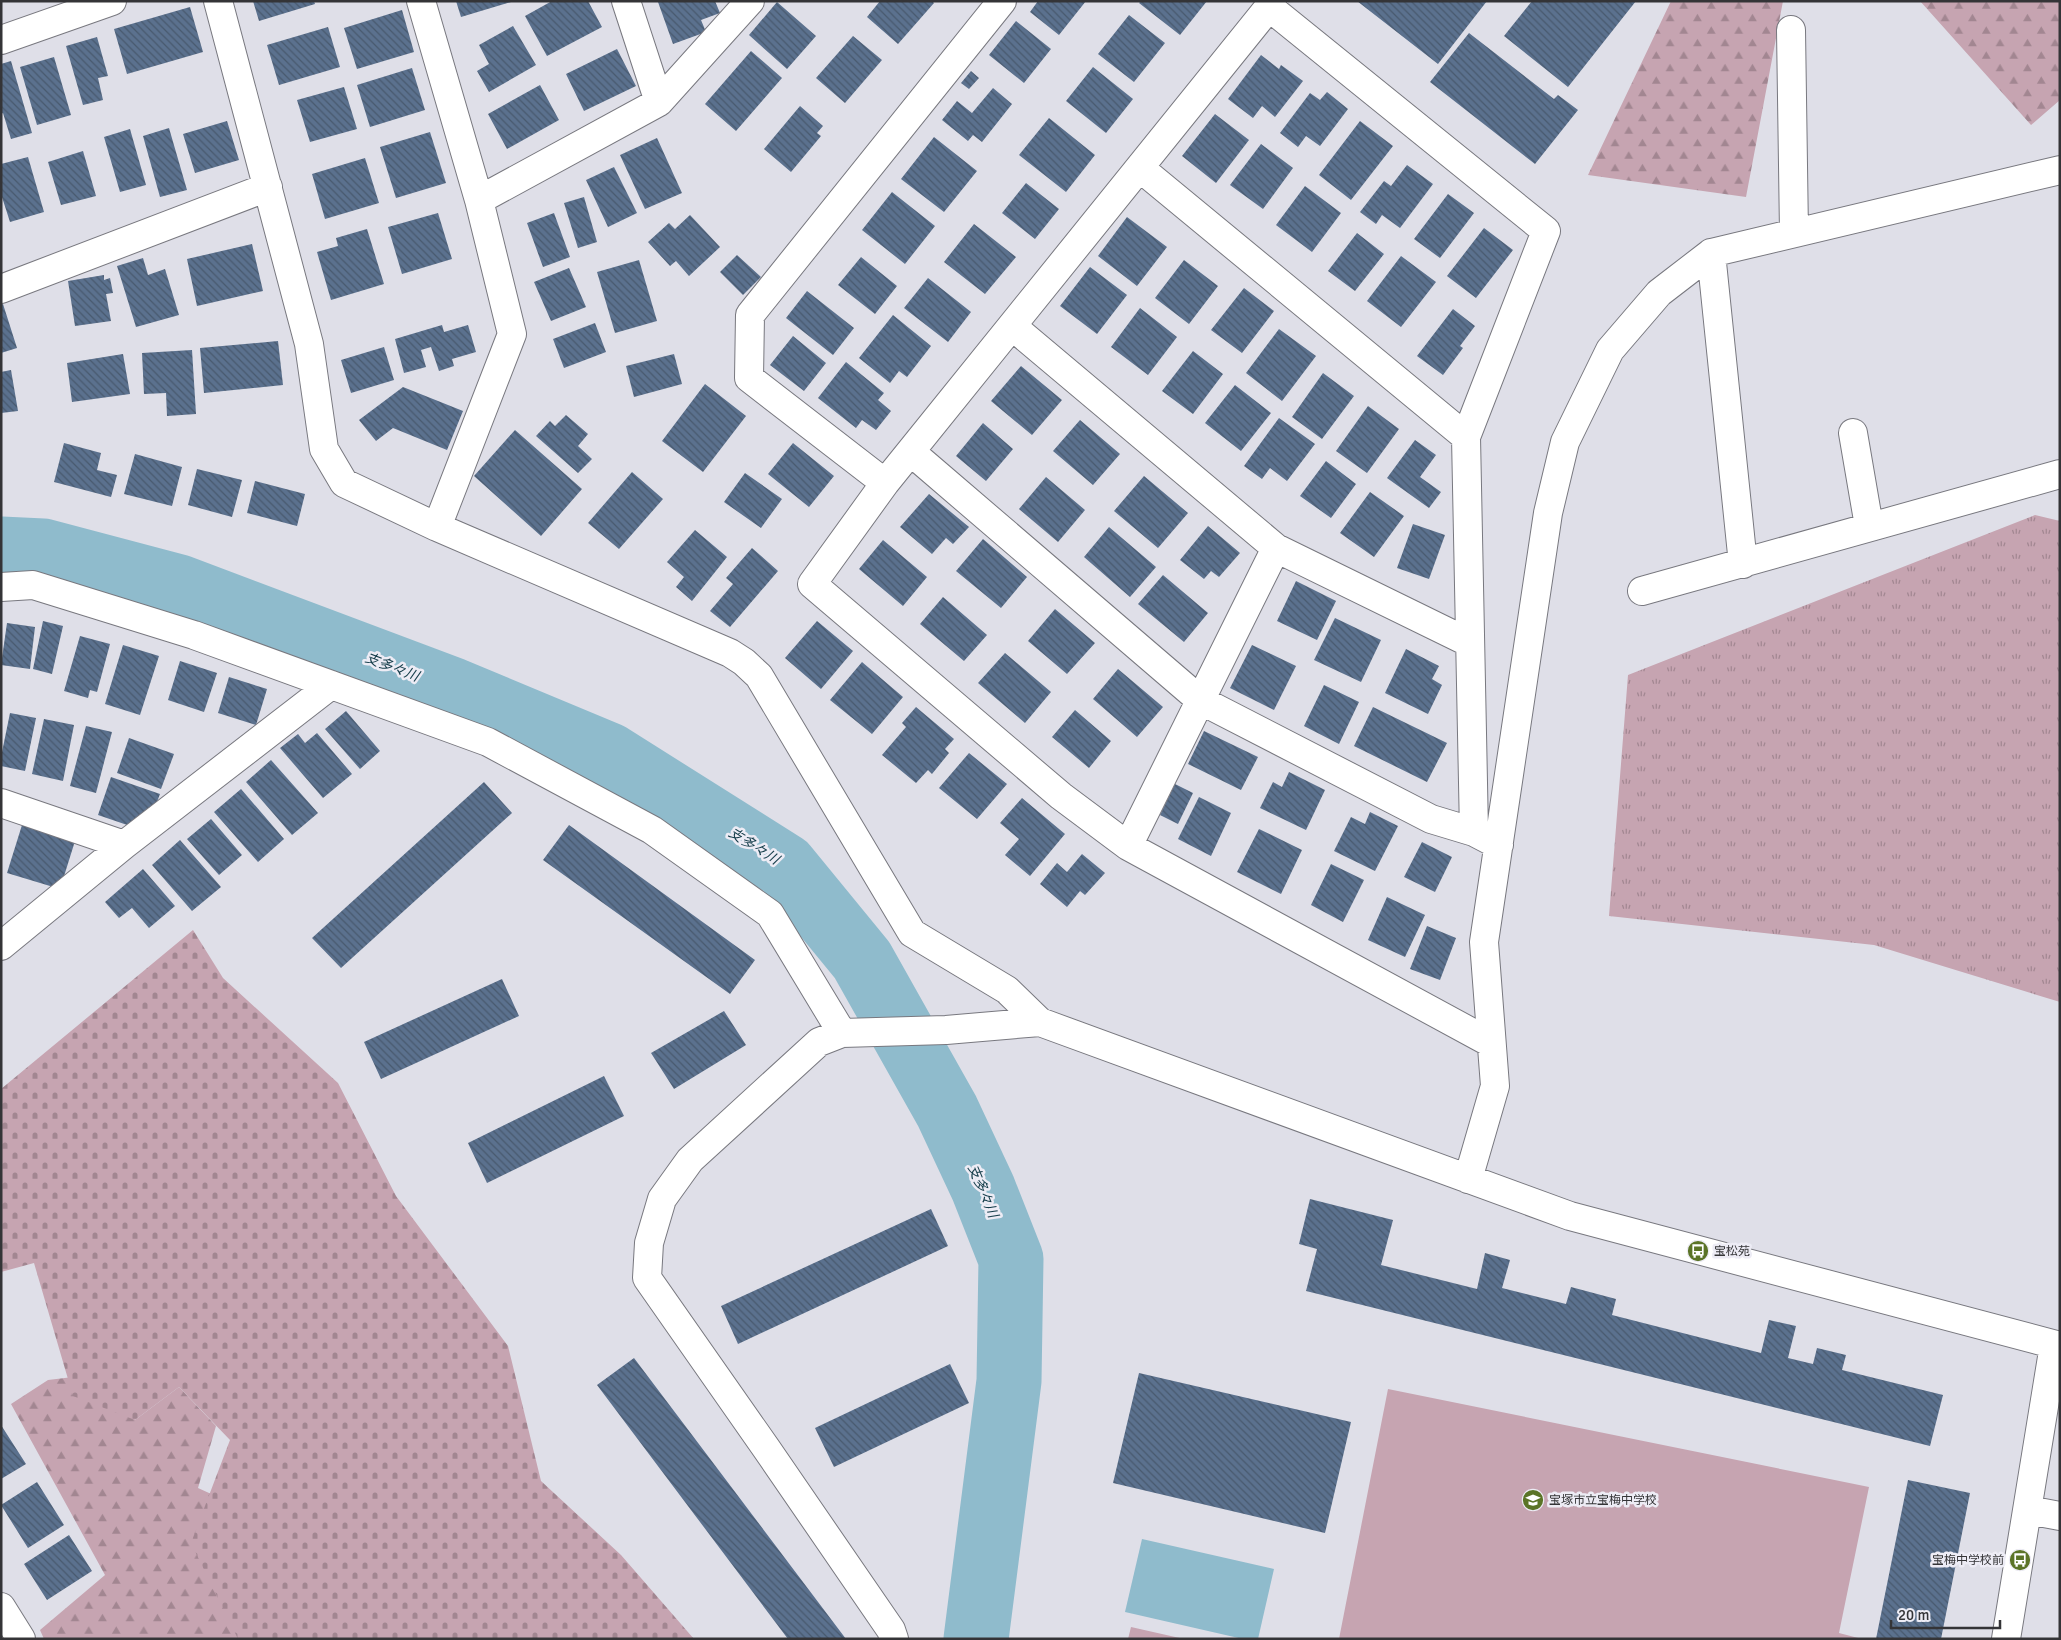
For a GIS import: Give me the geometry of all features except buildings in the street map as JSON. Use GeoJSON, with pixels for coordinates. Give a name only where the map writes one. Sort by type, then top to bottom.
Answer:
{"type":"FeatureCollection","features":[{"type":"Feature","properties":{"kind":"street"},"geometry":{"type":"LineString","coordinates":[[1,40],[112,1]]}},
{"type":"Feature","properties":{"kind":"street"},"geometry":{"type":"LineString","coordinates":[[218,1],[309,344],[324,449],[344,484],[437,527],[730,654],[744,662],[760,676],[912,933],[1007,990],[1040,1022],[1570,1216],[2057,1345],[2006,1639]]}},
{"type":"Feature","properties":{"kind":"street"},"geometry":{"type":"LineString","coordinates":[[421,1],[479,200],[512,334],[437,527]]}},
{"type":"Feature","properties":{"kind":"street"},"geometry":{"type":"LineString","coordinates":[[626,1],[659,102]]}},
{"type":"Feature","properties":{"kind":"street"},"geometry":{"type":"LineString","coordinates":[[479,200],[659,102],[750,1]]}},
{"type":"Feature","properties":{"kind":"street"},"geometry":{"type":"LineString","coordinates":[[885,483],[749,378],[750,315],[1002,1]]}},
{"type":"Feature","properties":{"kind":"street"},"geometry":{"type":"LineString","coordinates":[[1474,832],[1466,438],[1546,231],[1271,4],[885,483],[812,584],[1061,796],[1128,846],[1491,1043]]}},
{"type":"Feature","properties":{"kind":"street"},"geometry":{"type":"LineString","coordinates":[[1791,30],[1794,233]]}},
{"type":"Feature","properties":{"kind":"street"},"geometry":{"type":"LineString","coordinates":[[1140,168],[1466,438]]}},
{"type":"Feature","properties":{"kind":"street"},"geometry":{"type":"LineString","coordinates":[[1468,1179],[1494,1086],[1484,942],[1548,513],[1565,442],[1610,350],[1660,293],[1711,253],[2060,170]]}},
{"type":"Feature","properties":{"kind":"street"},"geometry":{"type":"LineString","coordinates":[[1,289],[268,188]]}},
{"type":"Feature","properties":{"kind":"street"},"geometry":{"type":"LineString","coordinates":[[1711,253],[1743,564]]}},
{"type":"Feature","properties":{"kind":"street"},"geometry":{"type":"LineString","coordinates":[[1012,326],[1276,548],[1470,643]]}},
{"type":"Feature","properties":{"kind":"street"},"geometry":{"type":"LineString","coordinates":[[1853,433],[1869,526]]}},
{"type":"Feature","properties":{"kind":"street"},"geometry":{"type":"LineString","coordinates":[[911,452],[1200,700],[1431,819],[1474,832],[1499,845]]}},
{"type":"Feature","properties":{"kind":"street"},"geometry":{"type":"LineString","coordinates":[[1642,591],[2060,474]]}},
{"type":"Feature","properties":{"kind":"street"},"geometry":{"type":"LineString","coordinates":[[1128,846],[1276,548]]}},
{"type":"Feature","properties":{"kind":"street"},"geometry":{"type":"LineString","coordinates":[[1,587],[33,586],[194,635],[488,742],[652,830],[770,914],[855,1033]]}},
{"type":"Feature","properties":{"kind":"street"},"geometry":{"type":"LineString","coordinates":[[1,946],[124,845],[331,685]]}},
{"type":"Feature","properties":{"kind":"street"},"geometry":{"type":"LineString","coordinates":[[1,803],[124,845]]}},
{"type":"Feature","properties":{"kind":"street"},"geometry":{"type":"LineString","coordinates":[[894,1639],[890,1630],[766,1448],[647,1278],[648,1243],[662,1199],[690,1160],[818,1042],[855,1033],[946,1030],[1040,1022]]}},
{"type":"Feature","properties":{"kind":"street"},"geometry":{"type":"LineString","coordinates":[[2028,1510],[2060,1516]]}},
{"type":"Feature","properties":{"kind":"street"},"geometry":{"type":"LineString","coordinates":[[1,1607],[21,1639]]}},
{"type":"Feature","properties":{"kind":"green space"},"geometry":{"type":"Polygon","coordinates":[[[1671,1],[1783,1],[1746,197],[1588,175],[1671,1]]]}},
{"type":"Feature","properties":{"kind":"green space"},"geometry":{"type":"Polygon","coordinates":[[[1920,1],[2060,1],[2060,100],[2031,125],[1920,1]]]}},
{"type":"Feature","properties":{"kind":"green space"},"geometry":{"type":"Polygon","coordinates":[[[2035,515],[2060,521],[2060,1002],[1874,945],[1609,916],[1628,675],[2035,515]]]}},
{"type":"Feature","properties":{"kind":"green space"},"geometry":{"type":"Polygon","coordinates":[[[193,930],[223,978],[338,1083],[396,1196],[508,1346],[541,1481],[621,1555],[694,1639],[238,1639],[191,1543],[230,1440],[179,1387],[135,1420],[73,1396],[34,1263],[1,1272],[1,1089],[193,930]]]}},
{"type":"Feature","properties":{"kind":"green space"},"geometry":{"type":"Polygon","coordinates":[[[98,1374],[135,1420],[179,1387],[216,1426],[198,1488],[355,1559],[250,1639],[44,1639],[40,1630],[105,1575],[11,1404],[48,1380],[98,1374]]]}},
{"type":"Feature","properties":{"kind":"green space"},"geometry":{"type":"Polygon","coordinates":[[[1388,1389],[1869,1487],[1839,1633],[1862,1639],[1339,1639],[1388,1389]]]}},
{"type":"Feature","properties":{"kind":"green space"},"geometry":{"type":"Polygon","coordinates":[[[1131,1627],[1184,1639],[1128,1639],[1131,1627]]]}},
{"type":"Feature","properties":{"kind":"water"},"geometry":{"type":"Polygon","coordinates":[[[1142,1539],[1274,1569],[1258,1639],[1243,1639],[1125,1612],[1142,1539]]]}},
{"type":"Feature","properties":{"kind":"waterway","name":"支多々川"},"geometry":{"type":"LineString","coordinates":[[1,549],[43,551],[179,587],[453,690],[609,755],[785,866],[862,960],[947,1111],[983,1188],[1011,1259],[1009,1381],[976,1639]]}},
{"type":"Feature","properties":{"kind":"place","name":"宝松苑"},"geometry":{"type":"Point","coordinates":[1698,1251]}},
{"type":"Feature","properties":{"kind":"place","name":"宝塚市立宝梅中学校"},"geometry":{"type":"Point","coordinates":[1533,1500]}},
{"type":"Feature","properties":{"kind":"place","name":"宝梅中学校前"},"geometry":{"type":"Point","coordinates":[2020,1560]}}]}
